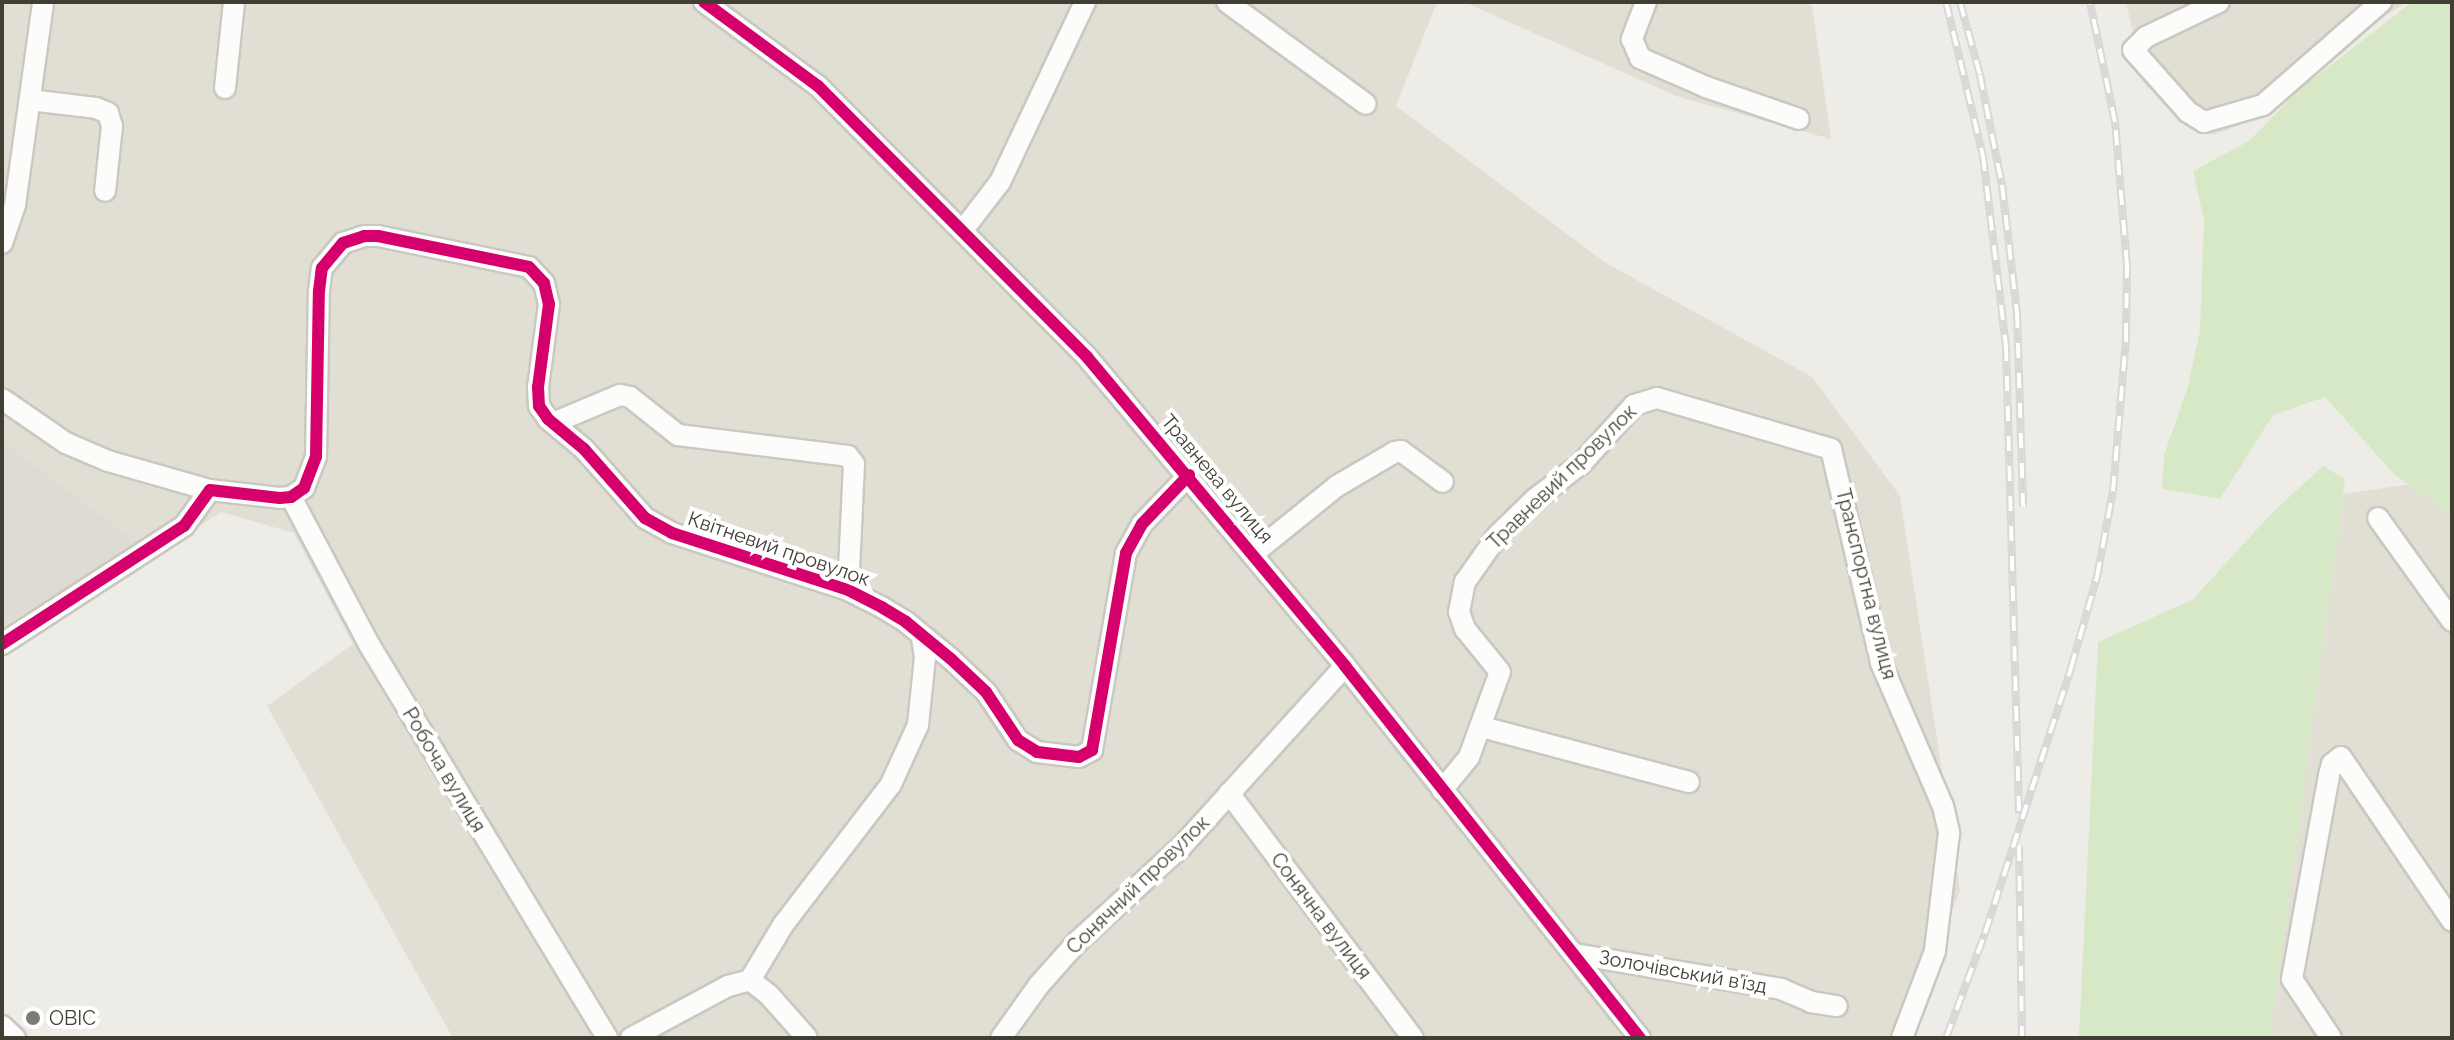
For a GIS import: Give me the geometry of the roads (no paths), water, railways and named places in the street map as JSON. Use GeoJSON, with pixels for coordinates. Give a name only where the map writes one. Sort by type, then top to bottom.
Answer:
{"type":"FeatureCollection","features":[{"type":"Feature","properties":{"kind":"street"},"geometry":{"type":"LineString","coordinates":[[2,243],[15,205],[43,2]]}},
{"type":"Feature","properties":{"kind":"street"},"geometry":{"type":"LineString","coordinates":[[225,88],[234,2]]}},
{"type":"Feature","properties":{"kind":"street","name":"Травнева вулиця"},"geometry":{"type":"LineString","coordinates":[[704,2],[818,86],[1084,354],[1254,553],[1640,1038]]}},
{"type":"Feature","properties":{"kind":"street"},"geometry":{"type":"LineString","coordinates":[[963,230],[1000,182],[1085,2]]}},
{"type":"Feature","properties":{"kind":"street"},"geometry":{"type":"LineString","coordinates":[[1227,2],[1366,104]]}},
{"type":"Feature","properties":{"kind":"street"},"geometry":{"type":"LineString","coordinates":[[1646,2],[1632,39],[1640,58],[1706,87],[1799,119]]}},
{"type":"Feature","properties":{"kind":"street"},"geometry":{"type":"LineString","coordinates":[[2219,2],[2146,37],[2133,50],[2188,112],[2204,122],[2224,119],[2263,105],[2381,2]]}},
{"type":"Feature","properties":{"kind":"street"},"geometry":{"type":"LineString","coordinates":[[30,100],[96,108],[108,113],[112,126],[105,191]]}},
{"type":"Feature","properties":{"kind":"street","name":"Квітневий провулок"},"geometry":{"type":"LineString","coordinates":[[291,497],[307,484],[316,457],[319,291],[322,268],[334,249],[353,238],[378,236],[523,263],[535,271],[547,289],[549,304],[538,387],[539,406],[553,423],[584,449],[645,518],[658,526],[848,590],[906,622],[986,692],[1027,748],[1079,757],[1089,754],[1126,553],[1142,524],[1189,475]]}},
{"type":"Feature","properties":{"kind":"street","name":"Квітневий провулок"},"geometry":{"type":"LineString","coordinates":[[553,423],[620,395],[630,397],[678,435],[848,456],[854,464],[848,590]]}},
{"type":"Feature","properties":{"kind":"street","name":"Травневий провулок"},"geometry":{"type":"LineString","coordinates":[[1442,790],[1463,765],[1482,727],[1500,672],[1465,629],[1459,612],[1465,582],[1498,535],[1535,499],[1582,463],[1634,405],[1657,398],[1831,449]]}},
{"type":"Feature","properties":{"kind":"street"},"geometry":{"type":"LineString","coordinates":[[2,399],[66,443],[108,461],[210,490],[291,497]]}},
{"type":"Feature","properties":{"kind":"street","name":"Транспортна вулиця"},"geometry":{"type":"LineString","coordinates":[[1831,449],[1881,663],[1943,806],[1949,833],[1935,951],[1902,1038]]}},
{"type":"Feature","properties":{"kind":"street"},"geometry":{"type":"LineString","coordinates":[[1254,553],[1337,486],[1395,452],[1401,451],[1443,482]]}},
{"type":"Feature","properties":{"kind":"street"},"geometry":{"type":"LineString","coordinates":[[2,644],[184,526],[210,490]]}},
{"type":"Feature","properties":{"kind":"street","name":"Робоча вулиця"},"geometry":{"type":"LineString","coordinates":[[291,497],[370,646],[607,1038]]}},
{"type":"Feature","properties":{"kind":"street"},"geometry":{"type":"LineString","coordinates":[[2378,518],[2452,621]]}},
{"type":"Feature","properties":{"kind":"street"},"geometry":{"type":"LineString","coordinates":[[631,1038],[728,986],[750,980],[783,925],[896,775],[918,725],[924,693],[922,637]]}},
{"type":"Feature","properties":{"kind":"street","name":"Сонячний провулок"},"geometry":{"type":"LineString","coordinates":[[1001,1038],[1039,985],[1078,941],[1181,847],[1345,666]]}},
{"type":"Feature","properties":{"kind":"street"},"geometry":{"type":"LineString","coordinates":[[1482,727],[1689,782]]}},
{"type":"Feature","properties":{"kind":"street"},"geometry":{"type":"LineString","coordinates":[[2331,1038],[2292,979],[2329,775],[2332,764],[2341,757],[2452,921]]}},
{"type":"Feature","properties":{"kind":"street","name":"Сонячна вулиця"},"geometry":{"type":"LineString","coordinates":[[1229,793],[1413,1038]]}},
{"type":"Feature","properties":{"kind":"street","name":"Золочівський в’їзд"},"geometry":{"type":"LineString","coordinates":[[1575,954],[1781,989],[1811,1002],[1837,1006]]}},
{"type":"Feature","properties":{"kind":"street"},"geometry":{"type":"LineString","coordinates":[[750,980],[769,995],[807,1038]]}},
{"type":"Feature","properties":{"kind":"street"},"geometry":{"type":"LineString","coordinates":[[2,1026],[15,1038]]}},
{"type":"Feature","properties":{"kind":"railway"},"geometry":{"type":"LineString","coordinates":[[1946,2],[1983,156],[2006,346],[2019,814]]}},
{"type":"Feature","properties":{"kind":"railway"},"geometry":{"type":"LineString","coordinates":[[1960,2],[1980,75],[2002,185],[2017,313],[2023,506]]}},
{"type":"Feature","properties":{"kind":"railway"},"geometry":{"type":"LineString","coordinates":[[1946,1038],[1985,933],[2071,668],[2097,577],[2113,491],[2126,338],[2127,265],[2115,122],[2090,2]]}},
{"type":"Feature","properties":{"kind":"railway"},"geometry":{"type":"LineString","coordinates":[[2019,846],[2022,1038]]}},
{"type":"Feature","properties":{"kind":"place","name":"ОВІС"},"geometry":{"type":"Point","coordinates":[33,1018]}}]}
